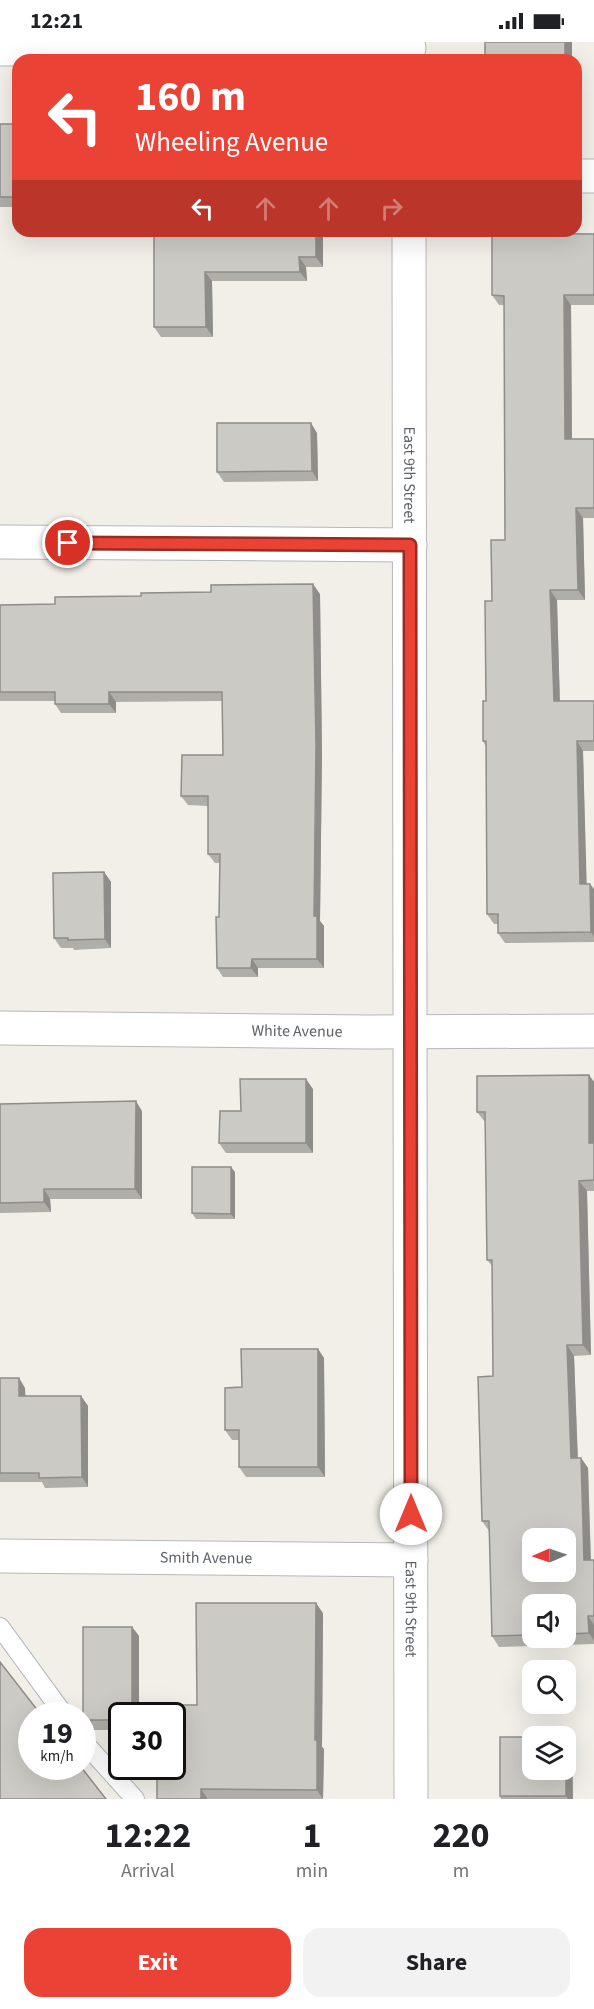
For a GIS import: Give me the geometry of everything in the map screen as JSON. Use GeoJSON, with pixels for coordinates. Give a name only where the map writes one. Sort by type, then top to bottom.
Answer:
{"type":"FeatureCollection","features":[{"type":"Feature","properties":{"kind":"street"},"geometry":{"type":"LineString","coordinates":[[0,49],[409,50]]}},
{"type":"Feature","properties":{"kind":"street","name":"East 9th Street"},"geometry":{"type":"LineString","coordinates":[[409,237],[411,1799]]}},
{"type":"Feature","properties":{"kind":"street"},"geometry":{"type":"LineString","coordinates":[[0,542],[410,545]]}},
{"type":"Feature","properties":{"kind":"street","name":"White Avenue"},"geometry":{"type":"LineString","coordinates":[[0,1028],[410,1032],[594,1031]]}},
{"type":"Feature","properties":{"kind":"street","name":"Smith Avenue"},"geometry":{"type":"LineString","coordinates":[[0,1556],[411,1560]]}},
{"type":"Feature","properties":{"kind":"lane"},"geometry":{"type":"LineString","coordinates":[[0,1627],[55,1702]]}},
{"type":"Feature","properties":{"kind":"lane"},"geometry":{"type":"LineString","coordinates":[[96,1756],[135,1799]]}},
{"type":"Feature","properties":{"kind":"building"},"geometry":{"type":"Polygon","coordinates":[[[485,42],[565,42],[565,54],[485,54],[485,42]]]}},
{"type":"Feature","properties":{"kind":"building"},"geometry":{"type":"Polygon","coordinates":[[[0,124],[12,124],[12,197],[0,197],[0,124]]]}},
{"type":"Feature","properties":{"kind":"building"},"geometry":{"type":"Polygon","coordinates":[[[582,234],[594,234],[594,295],[564,295],[565,439],[594,439],[594,508],[576,508],[578,590],[550,590],[554,701],[594,701],[594,741],[577,741],[580,884],[590,884],[591,932],[498,933],[498,914],[487,914],[486,741],[483,741],[483,701],[486,701],[485,601],[492,601],[491,540],[505,540],[504,296],[492,295],[492,237],[582,237],[582,234]]]}},
{"type":"Feature","properties":{"kind":"building"},"geometry":{"type":"Polygon","coordinates":[[[154,237],[316,237],[316,257],[299,257],[300,272],[205,272],[206,327],[154,327],[154,237]]]}},
{"type":"Feature","properties":{"kind":"building"},"geometry":{"type":"Polygon","coordinates":[[[217,423],[311,423],[312,471],[217,472],[217,423]]]}},
{"type":"Feature","properties":{"kind":"building"},"geometry":{"type":"Polygon","coordinates":[[[313,584],[316,745],[314,916],[317,916],[317,959],[252,959],[251,968],[217,968],[216,917],[219,917],[220,854],[208,854],[208,796],[181,796],[182,755],[223,755],[222,692],[109,692],[109,704],[55,704],[55,692],[0,692],[0,605],[55,604],[55,597],[211,592],[211,585],[313,584]]]}},
{"type":"Feature","properties":{"kind":"building"},"geometry":{"type":"Polygon","coordinates":[[[104,872],[105,939],[54,938],[53,873],[104,872]]]}},
{"type":"Feature","properties":{"kind":"building"},"geometry":{"type":"Polygon","coordinates":[[[589,1075],[589,1143],[594,1143],[594,1180],[579,1181],[583,1345],[567,1345],[571,1458],[581,1458],[584,1560],[594,1560],[594,1616],[588,1616],[589,1633],[576,1634],[576,1594],[522,1594],[522,1635],[492,1636],[489,1521],[482,1521],[478,1377],[493,1376],[492,1260],[487,1260],[485,1112],[477,1112],[477,1076],[589,1075]]]}},
{"type":"Feature","properties":{"kind":"building"},"geometry":{"type":"Polygon","coordinates":[[[240,1079],[306,1079],[306,1143],[219,1143],[220,1111],[241,1111],[240,1079]]]}},
{"type":"Feature","properties":{"kind":"building"},"geometry":{"type":"Polygon","coordinates":[[[136,1101],[135,1189],[44,1189],[44,1202],[0,1203],[0,1104],[136,1101]]]}},
{"type":"Feature","properties":{"kind":"building"},"geometry":{"type":"Polygon","coordinates":[[[192,1167],[231,1167],[231,1214],[192,1213],[192,1167]]]}},
{"type":"Feature","properties":{"kind":"building"},"geometry":{"type":"Polygon","coordinates":[[[241,1349],[318,1349],[318,1467],[239,1467],[239,1430],[225,1430],[225,1388],[242,1387],[241,1349]]]}},
{"type":"Feature","properties":{"kind":"building"},"geometry":{"type":"Polygon","coordinates":[[[0,1378],[19,1378],[19,1396],[81,1396],[82,1477],[39,1478],[39,1473],[0,1473],[0,1378]]]}},
{"type":"Feature","properties":{"kind":"building"},"geometry":{"type":"Polygon","coordinates":[[[196,1603],[316,1603],[317,1790],[201,1789],[201,1799],[157,1799],[157,1780],[186,1780],[186,1705],[197,1705],[196,1603]]]}},
{"type":"Feature","properties":{"kind":"building"},"geometry":{"type":"Polygon","coordinates":[[[83,1627],[132,1627],[132,1702],[108,1702],[108,1720],[96,1720],[96,1702],[83,1702],[83,1627]]]}},
{"type":"Feature","properties":{"kind":"building"},"geometry":{"type":"Polygon","coordinates":[[[0,1662],[31,1702],[18,1702],[18,1780],[91,1780],[106,1799],[0,1799],[0,1662]]]}},
{"type":"Feature","properties":{"kind":"building"},"geometry":{"type":"Polygon","coordinates":[[[500,1737],[522,1737],[522,1780],[566,1780],[566,1796],[500,1796],[500,1737]]]}},
{"type":"Feature","properties":{"kind":"route"},"geometry":{"type":"LineString","coordinates":[[68,543],[410,545],[411,1514]]}}]}
